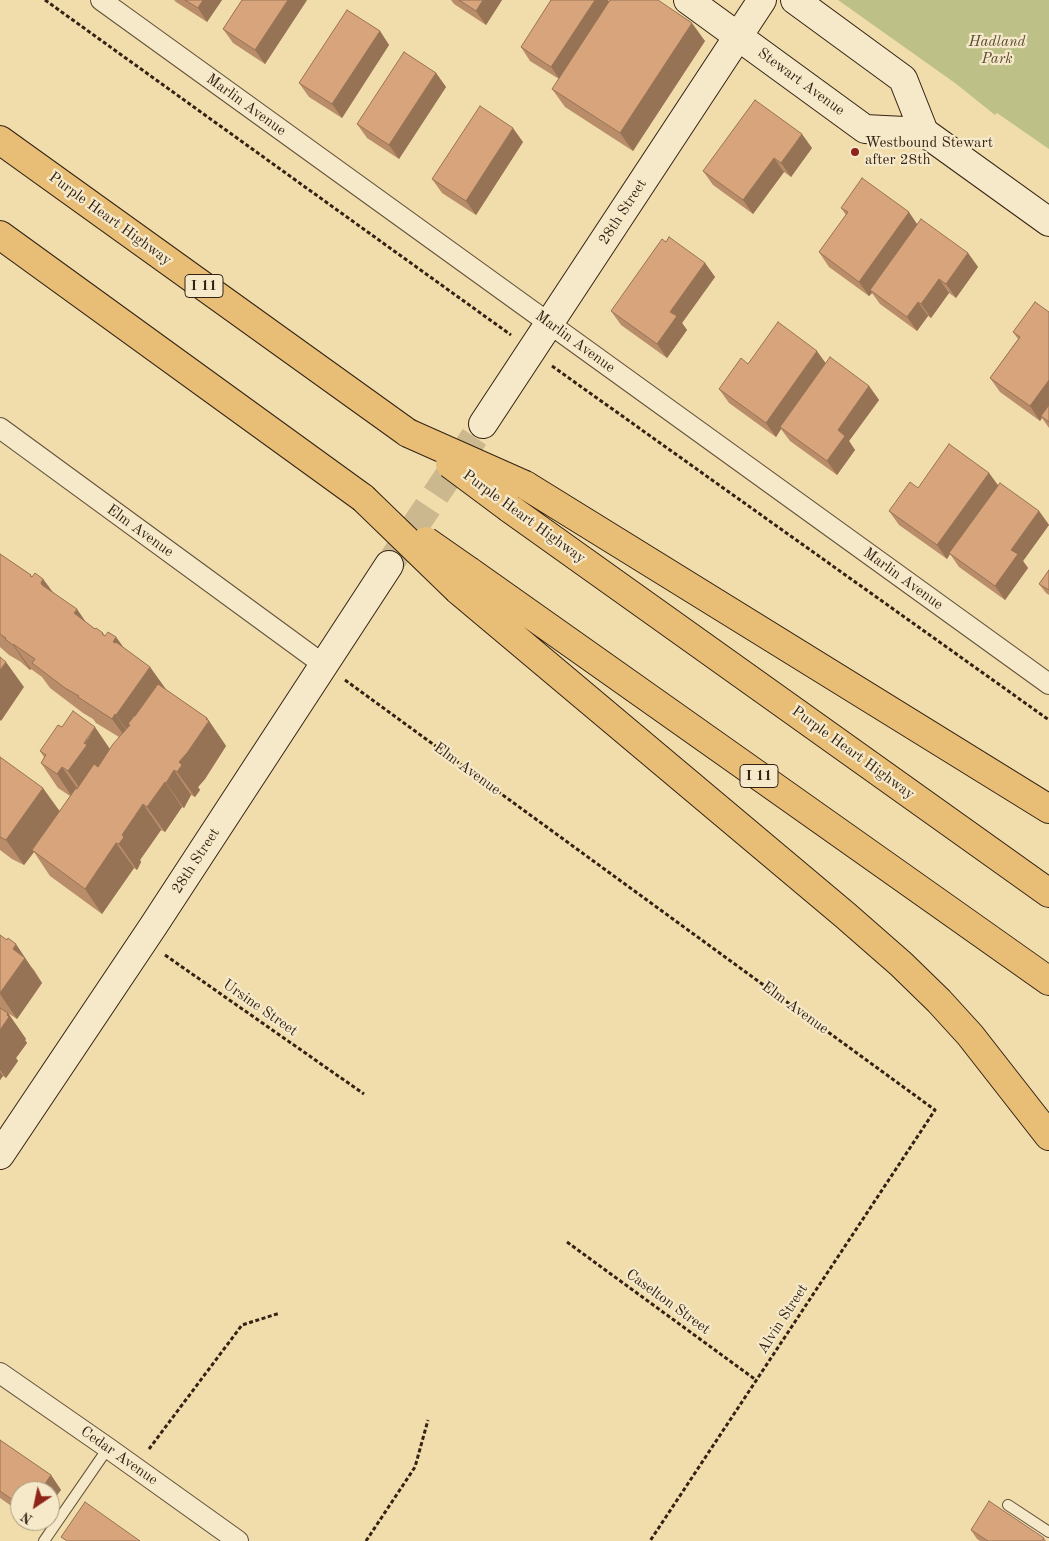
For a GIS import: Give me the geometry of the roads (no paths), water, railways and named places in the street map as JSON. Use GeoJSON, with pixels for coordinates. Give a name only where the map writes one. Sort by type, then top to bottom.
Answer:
{"type":"FeatureCollection","features":[{"type":"Feature","properties":{"kind":"highway","name":"Purple Heart Highway"},"geometry":{"type":"LineString","coordinates":[[0,140],[408,433],[509,508],[1049,893]]}},
{"type":"Feature","properties":{"kind":"highway"},"geometry":{"type":"LineString","coordinates":[[0,234],[364,498],[464,580],[901,964],[970,1035],[1049,1136]]}},
{"type":"Feature","properties":{"kind":"highway"},"geometry":{"type":"LineString","coordinates":[[408,433],[525,486],[1049,810]]}},
{"type":"Feature","properties":{"kind":"highway","name":"I 11"},"geometry":{"type":"LineString","coordinates":[[464,580],[1049,981]]}},
{"type":"Feature","properties":{"kind":"street","name":"Marlin Avenue"},"geometry":{"type":"LineString","coordinates":[[101,0],[1049,684]]}},
{"type":"Feature","properties":{"kind":"street","name":"Stewart Avenue"},"geometry":{"type":"LineString","coordinates":[[688,0],[865,128],[924,132]]}},
{"type":"Feature","properties":{"kind":"street","name":"28th Street"},"geometry":{"type":"LineString","coordinates":[[483,424],[762,0]]}},
{"type":"Feature","properties":{"kind":"street"},"geometry":{"type":"LineString","coordinates":[[796,0],[903,79],[924,132],[1049,222]]}},
{"type":"Feature","properties":{"kind":"street","name":"Elm Avenue"},"geometry":{"type":"LineString","coordinates":[[0,428],[324,665]]}},
{"type":"Feature","properties":{"kind":"street","name":"28th Street"},"geometry":{"type":"LineString","coordinates":[[0,1155],[144,940],[389,565]]}},
{"type":"Feature","properties":{"kind":"street","name":"Cedar Avenue"},"geometry":{"type":"LineString","coordinates":[[0,1373],[238,1541]]}},
{"type":"Feature","properties":{"kind":"lane"},"geometry":{"type":"LineString","coordinates":[[44,1541],[108,1448]]}},
{"type":"Feature","properties":{"kind":"lane"},"geometry":{"type":"LineString","coordinates":[[1008,1505],[1049,1532]]}},
{"type":"Feature","properties":{"kind":"tunnel"},"geometry":{"type":"LineString","coordinates":[[389,565],[483,424]]}},
{"type":"Feature","properties":{"kind":"place","name":"Westbound Stewart after 28th"},"geometry":{"type":"Point","coordinates":[855,152]}},
{"type":"Feature","properties":{"kind":"park label","name":"Hadland Park"},"geometry":{"type":"Point","coordinates":[997,50]}}]}
